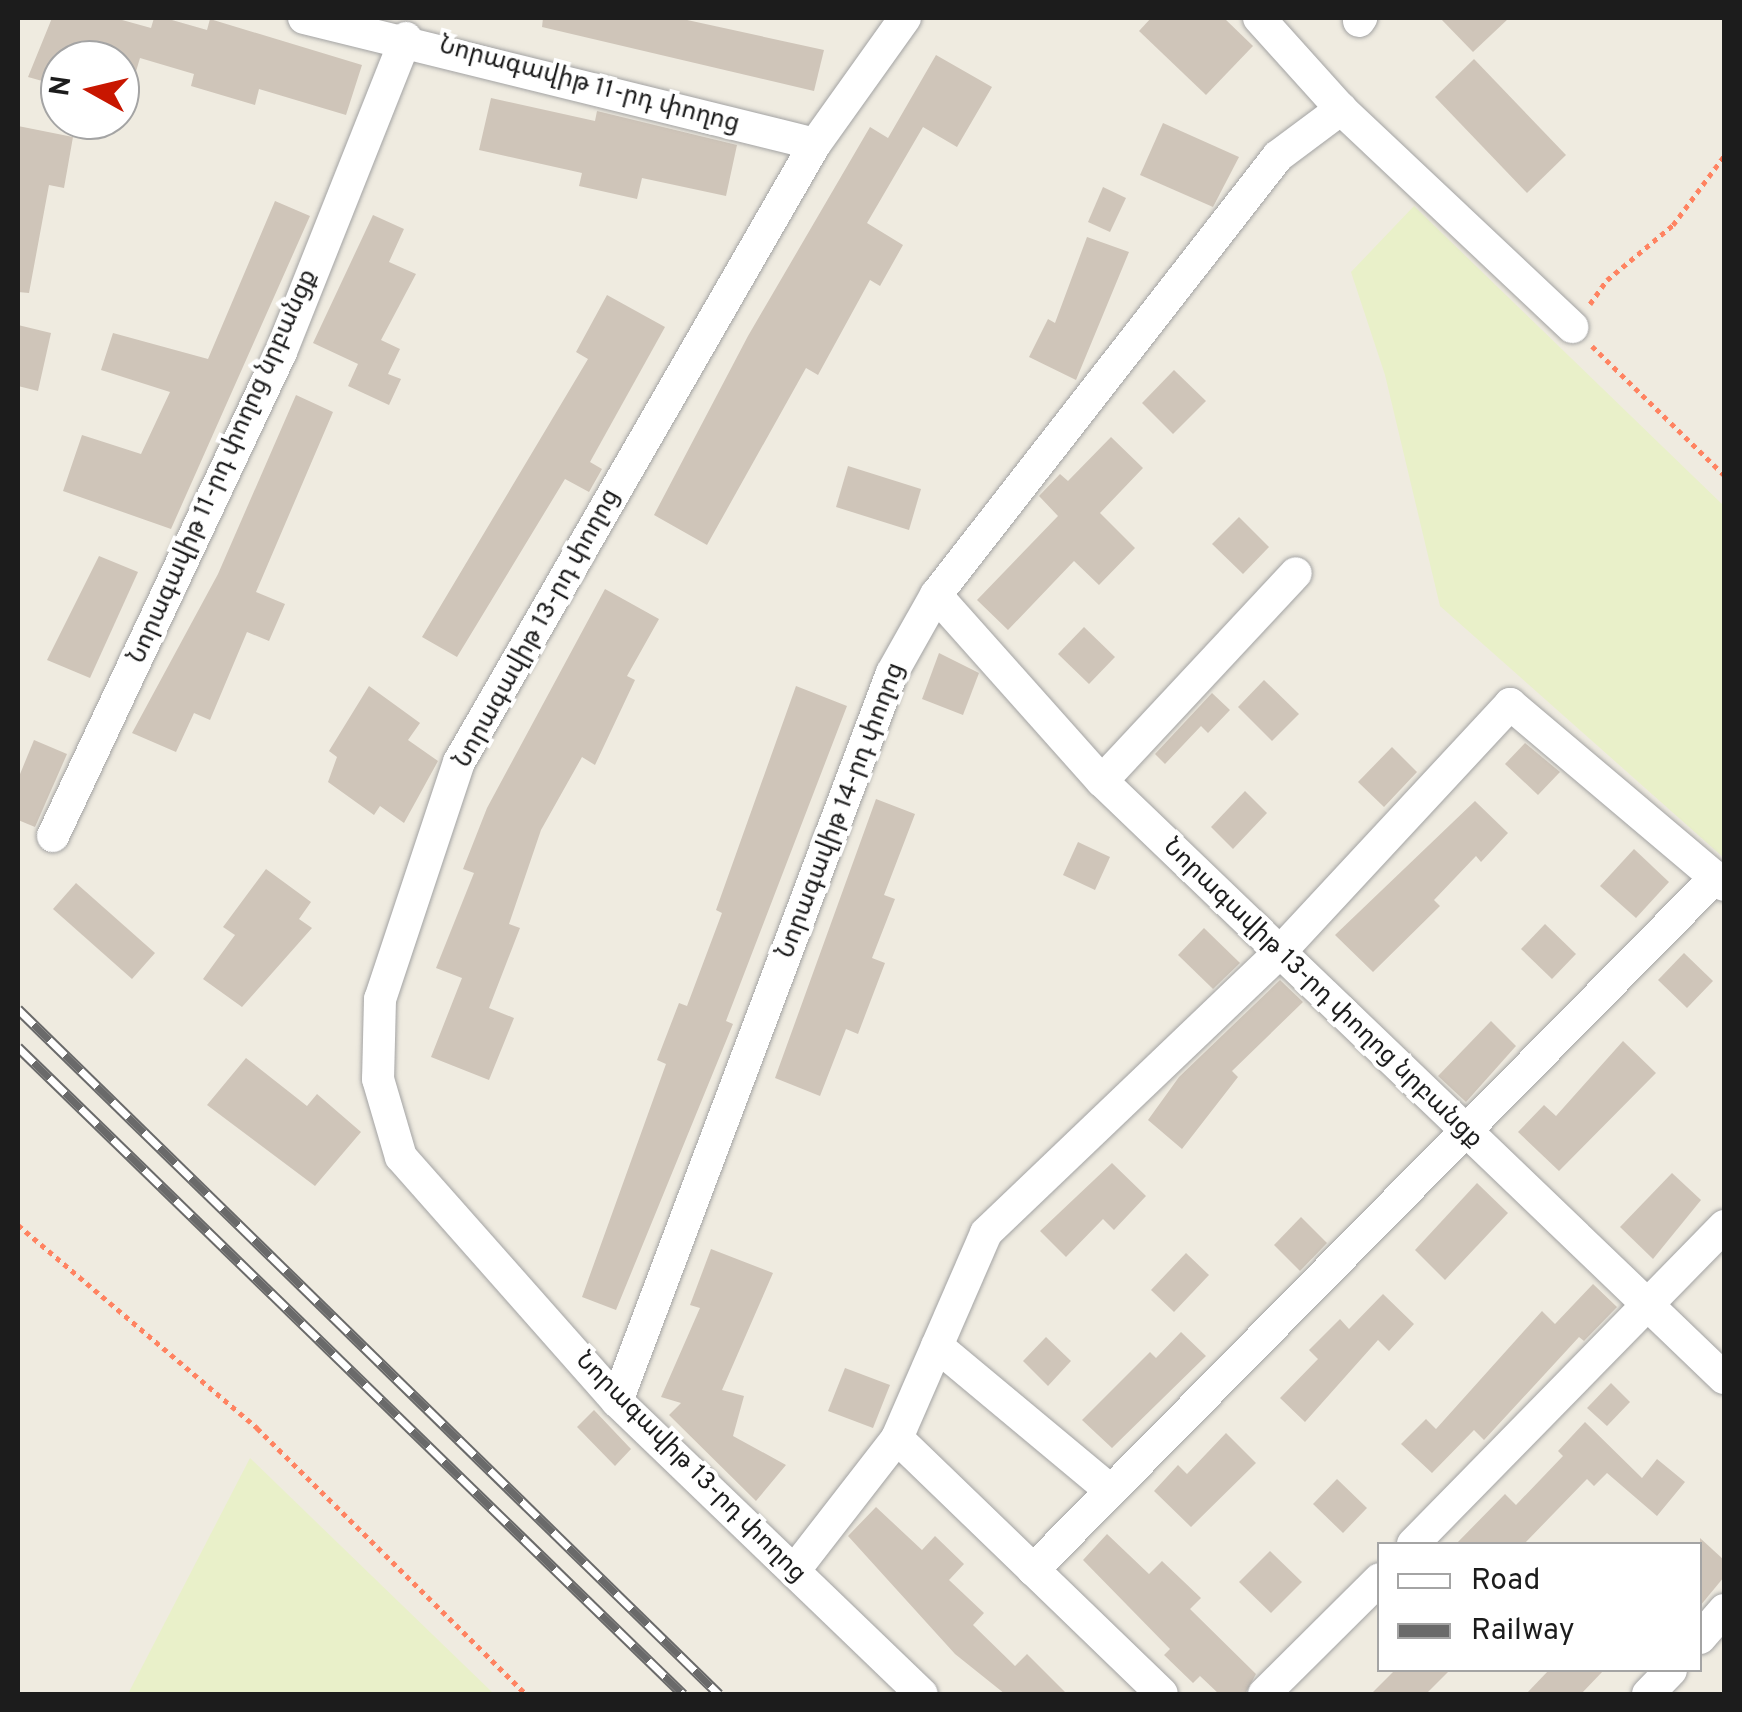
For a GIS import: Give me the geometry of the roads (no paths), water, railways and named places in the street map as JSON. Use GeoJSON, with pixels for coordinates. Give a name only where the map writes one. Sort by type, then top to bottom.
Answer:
{"type":"FeatureCollection","features":[{"type":"Feature","properties":{"kind":"street","name":"Նորագավիթ 11-րդ փողոց"},"geometry":{"type":"LineString","coordinates":[[304,18],[406,38],[815,144]]}},
{"type":"Feature","properties":{"kind":"street","name":"Նորագավիթ 13-րդ փողոց"},"geometry":{"type":"LineString","coordinates":[[905,18],[815,144],[460,762],[380,999],[378,1079],[401,1158],[618,1402],[922,1694]]}},
{"type":"Feature","properties":{"kind":"street"},"geometry":{"type":"LineString","coordinates":[[1259,18],[1341,109],[1572,327]]}},
{"type":"Feature","properties":{"kind":"street","name":"Նորագավիթ 11-րդ փողոց նրբանցք"},"geometry":{"type":"LineString","coordinates":[[53,836],[281,352],[406,38]]}},
{"type":"Feature","properties":{"kind":"street","name":"Նորագավիթ 14-րդ փողոց"},"geometry":{"type":"LineString","coordinates":[[618,1402],[892,673],[936,595],[1278,156],[1341,109]]}},
{"type":"Feature","properties":{"kind":"street"},"geometry":{"type":"LineString","coordinates":[[1102,781],[1296,573]]}},
{"type":"Feature","properties":{"kind":"street","name":"Նորագավիթ 13-րդ փողոց նրբանցք"},"geometry":{"type":"LineString","coordinates":[[936,595],[1102,781],[1724,1378]]}},
{"type":"Feature","properties":{"kind":"street"},"geometry":{"type":"LineString","coordinates":[[794,1571],[897,1438],[986,1234],[1279,953],[1510,704],[1720,881],[1033,1570]]}},
{"type":"Feature","properties":{"kind":"street"},"geometry":{"type":"LineString","coordinates":[[1416,1542],[1648,1309],[1724,1226]]}},
{"type":"Feature","properties":{"kind":"street"},"geometry":{"type":"LineString","coordinates":[[938,1346],[1112,1491]]}},
{"type":"Feature","properties":{"kind":"street"},"geometry":{"type":"LineString","coordinates":[[897,1438],[1162,1694]]}},
{"type":"Feature","properties":{"kind":"street"},"geometry":{"type":"LineString","coordinates":[[1264,1694],[1377,1582]]}},
{"type":"Feature","properties":{"kind":"street"},"geometry":{"type":"LineString","coordinates":[[1702,1636],[1724,1610]]}},
{"type":"Feature","properties":{"kind":"street"},"geometry":{"type":"LineString","coordinates":[[1648,1694],[1669,1672]]}},
{"type":"Feature","properties":{"kind":"railway"},"geometry":{"type":"LineString","coordinates":[[18,1009],[719,1694]]}},
{"type":"Feature","properties":{"kind":"railway"},"geometry":{"type":"LineString","coordinates":[[18,1047],[683,1694]]}}]}
